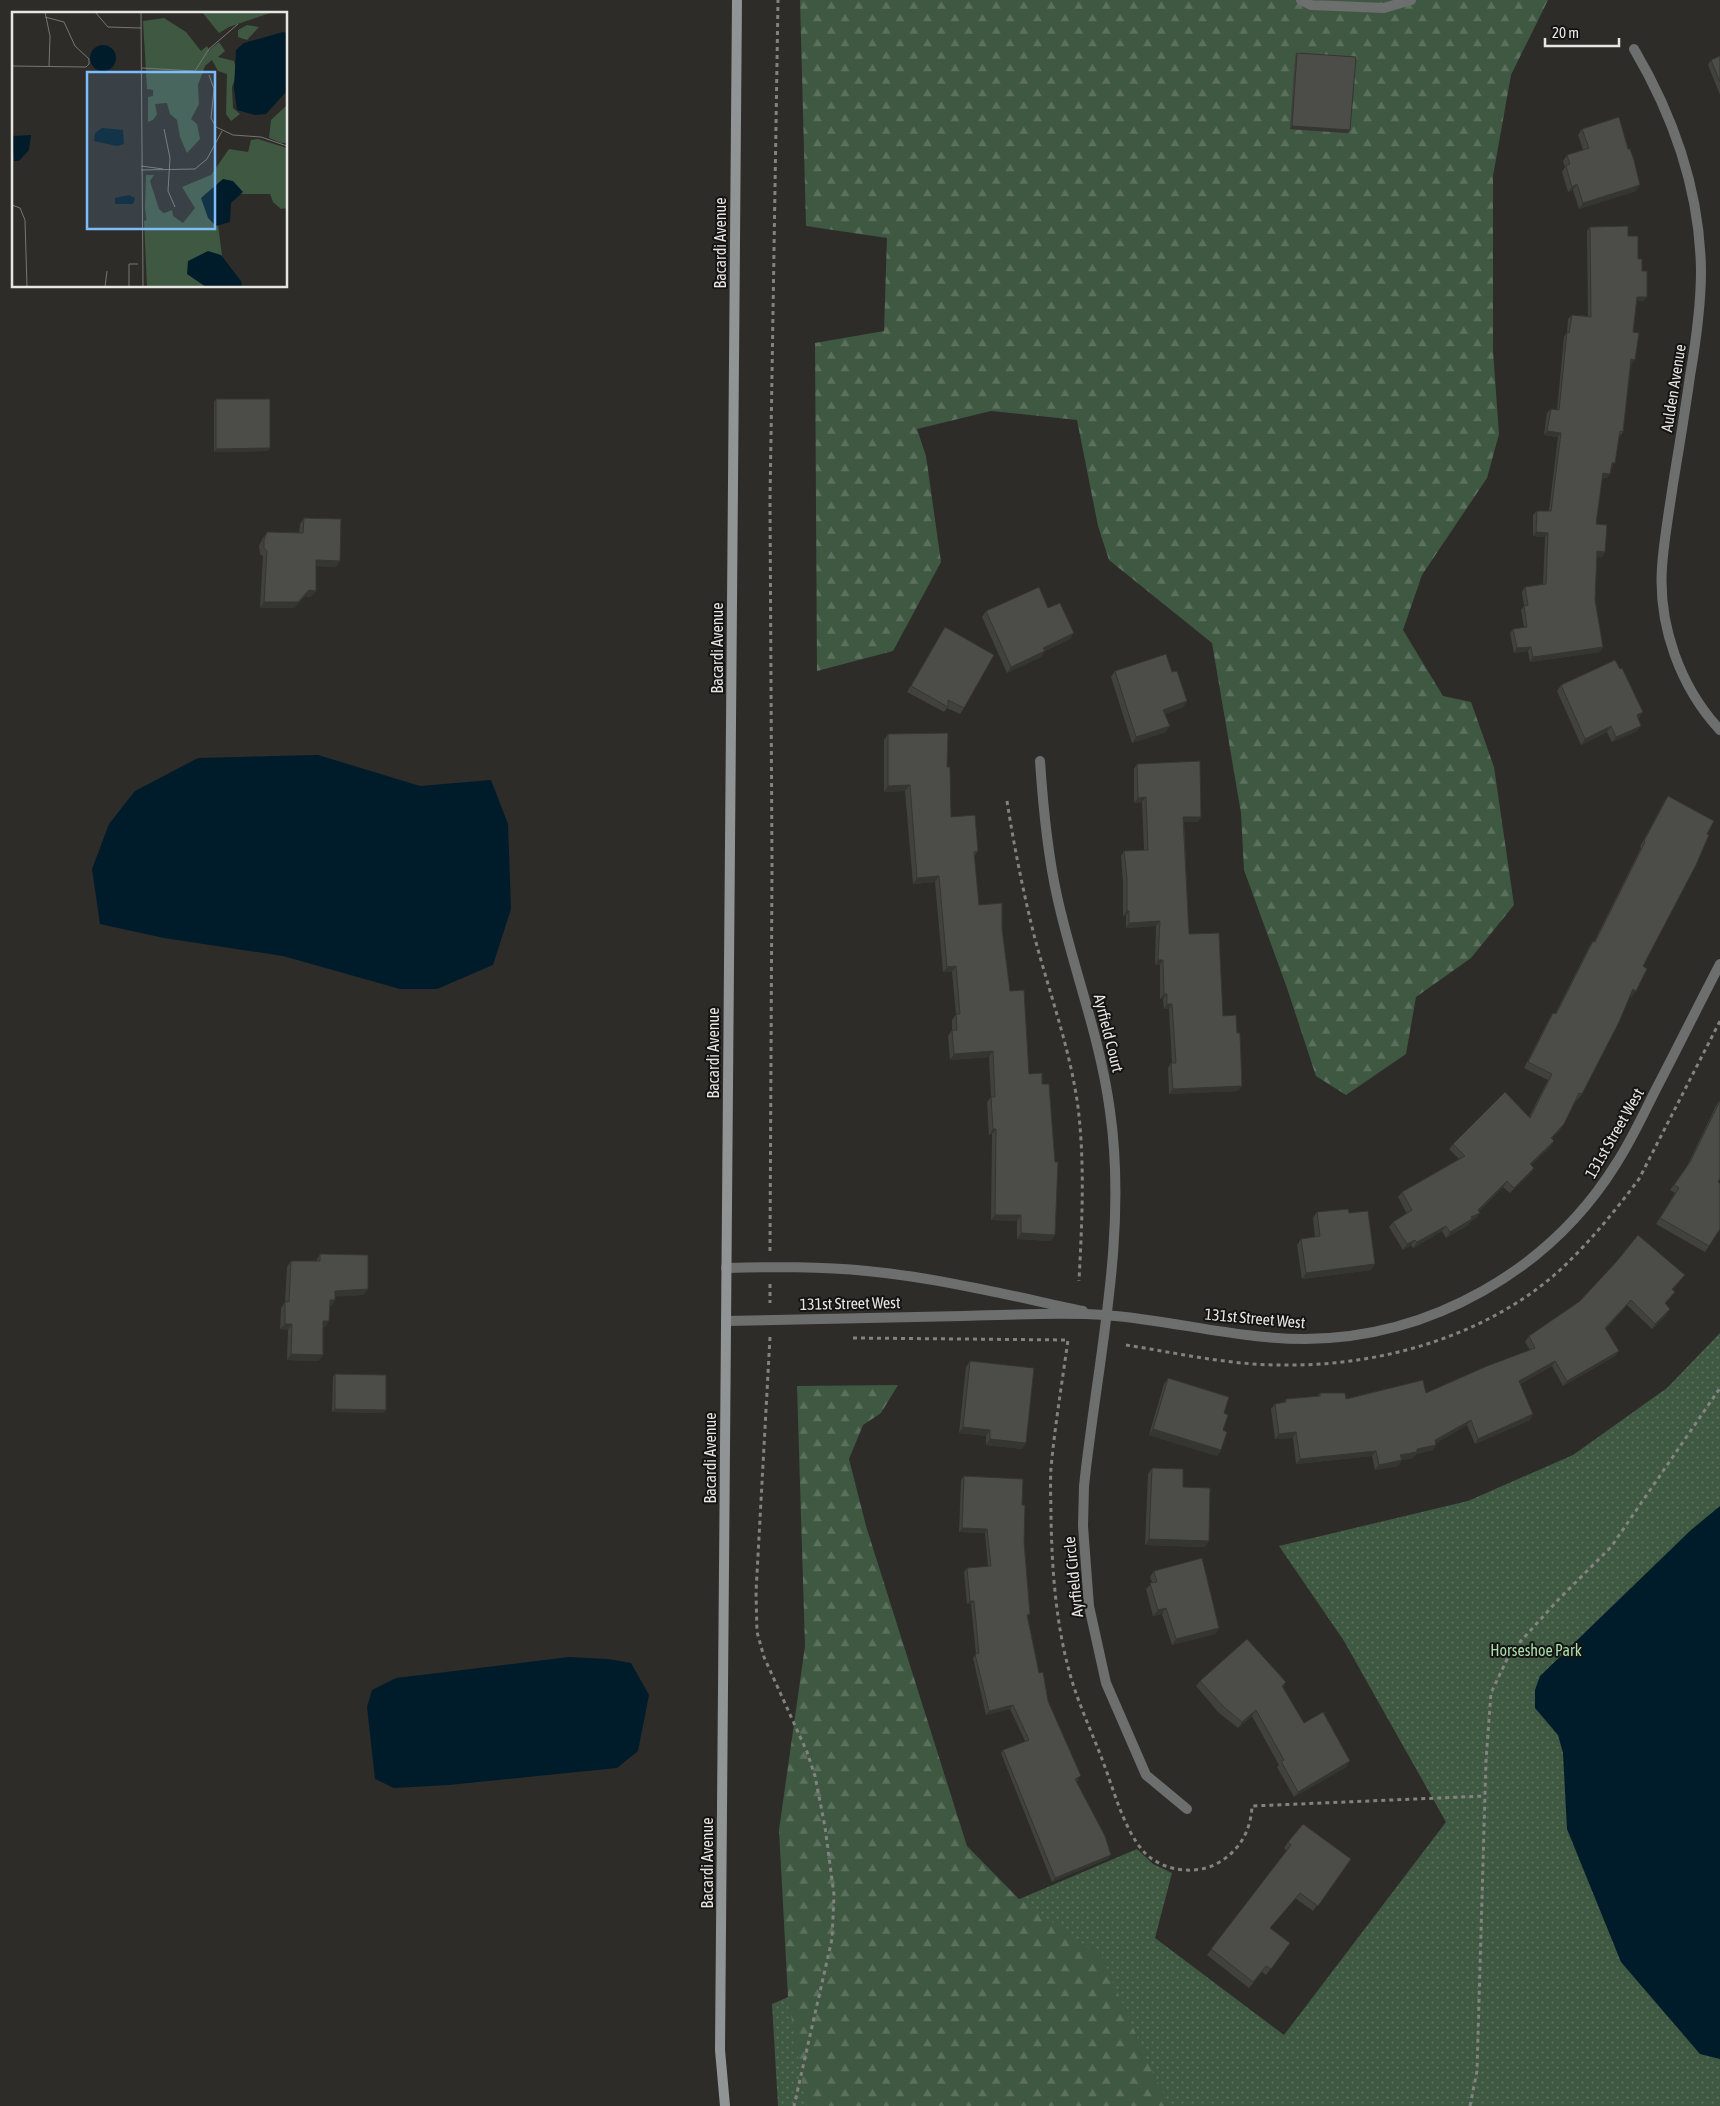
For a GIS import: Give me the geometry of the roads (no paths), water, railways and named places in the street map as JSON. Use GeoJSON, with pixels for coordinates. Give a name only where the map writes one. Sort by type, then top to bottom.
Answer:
{"type":"FeatureCollection","features":[{"type":"Feature","properties":{"kind":"street","name":"Bacardi Avenue"},"geometry":{"type":"LineString","coordinates":[[725,2106],[720,2050],[737,0]]}},
{"type":"Feature","properties":{"kind":"street"},"geometry":{"type":"LineString","coordinates":[[1301,0],[1311,5],[1384,8],[1411,0]]}},
{"type":"Feature","properties":{"kind":"street","name":"Aulden Avenue"},"geometry":{"type":"LineString","coordinates":[[1634,49],[1662,100],[1678,139],[1693,196],[1699,238],[1700,304],[1664,544],[1662,592],[1664,616],[1677,662],[1699,704],[1720,730]]}},
{"type":"Feature","properties":{"kind":"street","name":"Ayrfield Court"},"geometry":{"type":"LineString","coordinates":[[1040,761],[1044,815],[1057,895],[1094,1025],[1104,1068],[1110,1112],[1115,1156],[1116,1201],[1114,1245],[1106,1316]]}},
{"type":"Feature","properties":{"kind":"street","name":"131st Street West"},"geometry":{"type":"LineString","coordinates":[[726,1321],[1046,1315],[1106,1316],[1275,1338],[1337,1337],[1368,1333],[1427,1317],[1484,1291],[1535,1256],[1580,1213],[1599,1189],[1632,1137],[1720,964]]}},
{"type":"Feature","properties":{"kind":"street"},"geometry":{"type":"LineString","coordinates":[[726,1268],[833,1268],[930,1279],[1106,1316]]}},
{"type":"Feature","properties":{"kind":"street","name":"Ayrfield Circle"},"geometry":{"type":"LineString","coordinates":[[1106,1316],[1084,1486],[1083,1526],[1089,1606],[1106,1683],[1146,1775],[1187,1809]]}},
{"type":"Feature","properties":{"kind":"water"},"geometry":{"type":"Polygon","coordinates":[[[318,755],[420,786],[491,780],[508,824],[511,909],[493,965],[437,989],[400,989],[283,956],[164,938],[100,924],[92,869],[109,824],[135,791],[198,758],[318,755]]]}},
{"type":"Feature","properties":{"kind":"water"},"geometry":{"type":"Polygon","coordinates":[[[1720,1506],[1720,2059],[1700,2054],[1621,1962],[1567,1829],[1563,1753],[1558,1735],[1535,1708],[1535,1690],[1540,1676],[1691,1530],[1720,1506]]]}},
{"type":"Feature","properties":{"kind":"water"},"geometry":{"type":"Polygon","coordinates":[[[569,1657],[608,1659],[631,1663],[649,1695],[638,1751],[617,1768],[449,1785],[394,1788],[375,1779],[367,1707],[372,1690],[396,1678],[569,1657]]]}},
{"type":"Feature","properties":{"kind":"park label","name":"Horseshoe Park"},"geometry":{"type":"Point","coordinates":[1536,1650]}}]}
